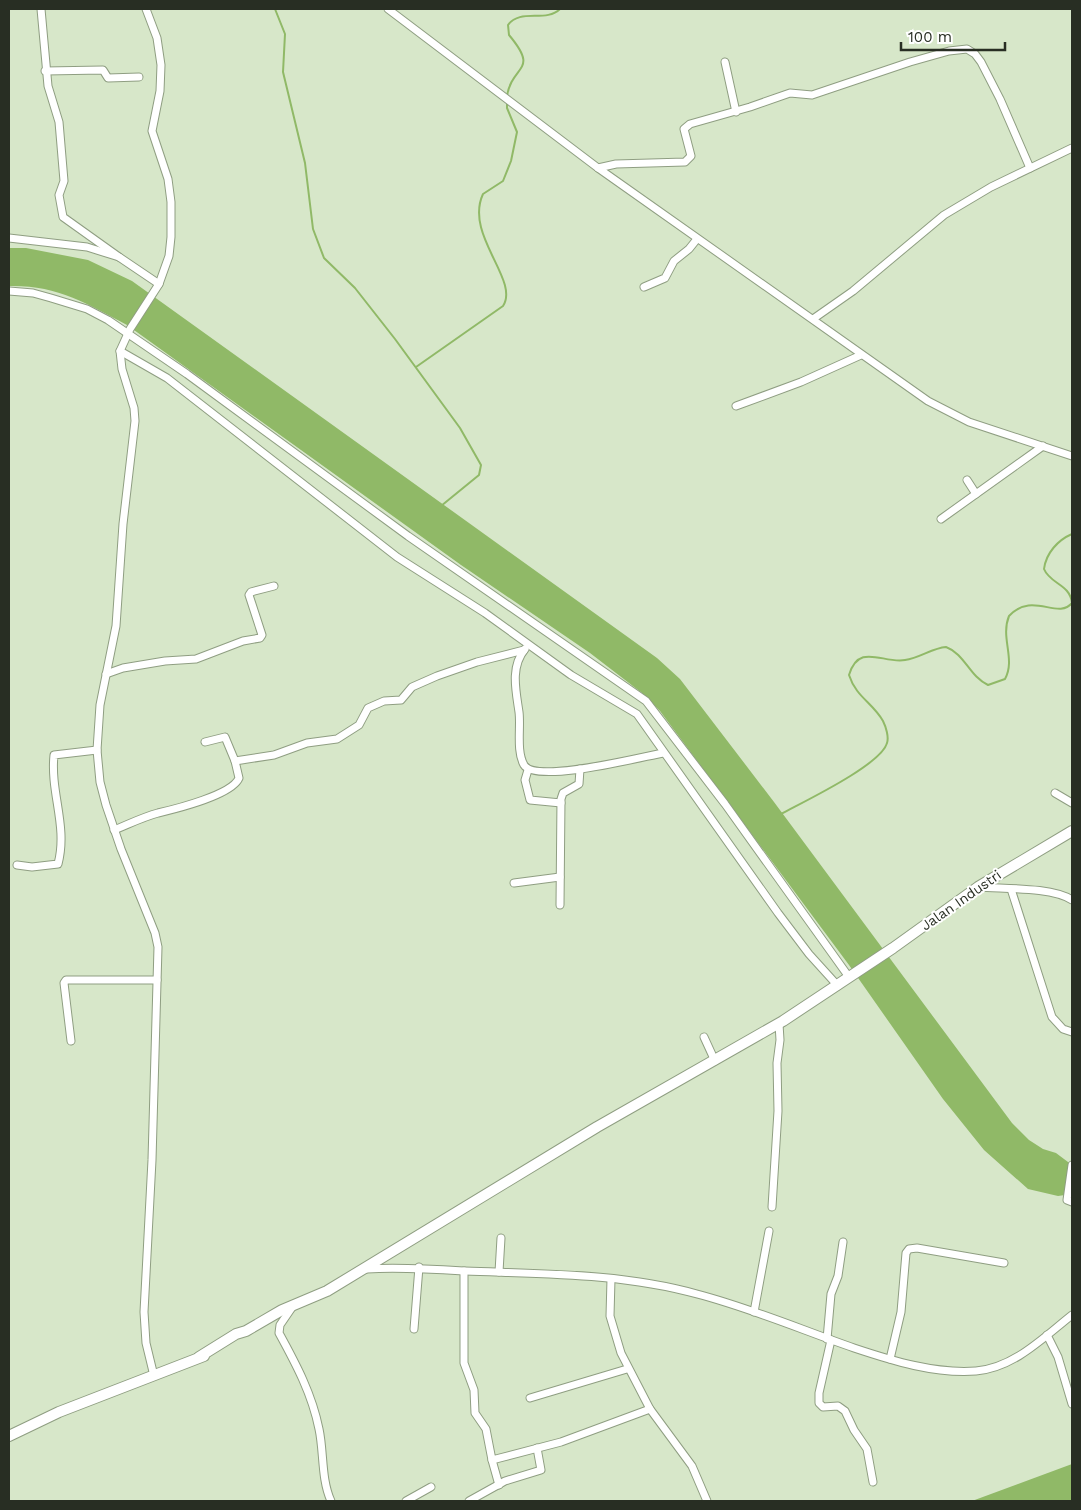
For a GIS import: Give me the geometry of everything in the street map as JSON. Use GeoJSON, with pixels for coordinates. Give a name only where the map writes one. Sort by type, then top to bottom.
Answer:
{"type":"FeatureCollection","features":[{"type":"Feature","properties":{"kind":"main road","name":"Jalan Industri"},"geometry":{"type":"LineString","coordinates":[[9,1436],[60,1412],[204,1355],[293,1305],[327,1291],[597,1127],[779,1024],[838,986],[978,887],[1072,831]]}},
{"type":"Feature","properties":{"kind":"street"},"geometry":{"type":"LineString","coordinates":[[41,9],[45,71],[59,122],[64,181],[59,195],[63,217],[159,284]]}},
{"type":"Feature","properties":{"kind":"street"},"geometry":{"type":"LineString","coordinates":[[146,9],[157,38],[161,65],[160,91],[152,131],[166,170],[171,202],[169,256],[154,294],[129,332],[120,351],[122,369],[134,408],[135,421],[123,524],[116,626],[99,712],[97,750],[102,788],[114,830],[157,941],[152,1160],[144,1312],[146,1343],[154,1376]]}},
{"type":"Feature","properties":{"kind":"street"},"geometry":{"type":"LineString","coordinates":[[388,9],[598,168],[928,401],[958,418],[1072,456]]}},
{"type":"Feature","properties":{"kind":"street"},"geometry":{"type":"LineString","coordinates":[[598,168],[616,164],[685,162],[691,156],[684,133],[685,126],[736,112],[790,93],[812,95],[910,62],[949,51],[967,49],[975,54],[992,84],[1030,168]]}},
{"type":"Feature","properties":{"kind":"street"},"geometry":{"type":"LineString","coordinates":[[725,62],[736,112]]}},
{"type":"Feature","properties":{"kind":"street"},"geometry":{"type":"LineString","coordinates":[[45,71],[103,70],[108,78],[139,77]]}},
{"type":"Feature","properties":{"kind":"street"},"geometry":{"type":"LineString","coordinates":[[813,319],[853,291],[944,215],[974,196],[1072,148]]}},
{"type":"Feature","properties":{"kind":"street"},"geometry":{"type":"LineString","coordinates":[[9,238],[63,243],[120,257]]}},
{"type":"Feature","properties":{"kind":"street"},"geometry":{"type":"LineString","coordinates":[[644,287],[666,278],[674,261],[689,250],[696,239]]}},
{"type":"Feature","properties":{"kind":"street"},"geometry":{"type":"LineString","coordinates":[[9,291],[33,293],[87,309],[129,332],[408,536],[646,701],[725,804],[851,976]]}},
{"type":"Feature","properties":{"kind":"street"},"geometry":{"type":"LineString","coordinates":[[120,351],[167,378],[397,557],[485,613],[527,648],[637,714],[663,753],[804,947],[838,986]]}},
{"type":"Feature","properties":{"kind":"street"},"geometry":{"type":"LineString","coordinates":[[736,406],[801,382],[861,355]]}},
{"type":"Feature","properties":{"kind":"street"},"geometry":{"type":"LineString","coordinates":[[941,519],[1043,446]]}},
{"type":"Feature","properties":{"kind":"street"},"geometry":{"type":"LineString","coordinates":[[967,480],[976,494]]}},
{"type":"Feature","properties":{"kind":"street"},"geometry":{"type":"LineString","coordinates":[[106,674],[123,668],[165,661],[196,659],[244,641],[260,638],[262,635],[250,595],[251,592],[274,586]]}},
{"type":"Feature","properties":{"kind":"street"},"geometry":{"type":"LineString","coordinates":[[235,761],[274,755],[307,743],[338,739],[359,725],[368,708],[384,701],[401,700],[412,687],[468,664],[527,648]]}},
{"type":"Feature","properties":{"kind":"street"},"geometry":{"type":"LineString","coordinates":[[527,648],[516,670],[514,682],[520,717],[521,754],[528,770],[537,772],[580,769],[663,753]]}},
{"type":"Feature","properties":{"kind":"street"},"geometry":{"type":"LineString","coordinates":[[114,830],[159,813],[202,801],[232,785],[239,778],[230,744],[225,737],[205,742]]}},
{"type":"Feature","properties":{"kind":"street"},"geometry":{"type":"LineString","coordinates":[[17,865],[32,867],[58,864],[63,832],[54,755],[97,750]]}},
{"type":"Feature","properties":{"kind":"street"},"geometry":{"type":"LineString","coordinates":[[560,905],[560,803],[564,793],[580,784],[580,769]]}},
{"type":"Feature","properties":{"kind":"street"},"geometry":{"type":"LineString","coordinates":[[528,770],[525,780],[530,800],[560,803]]}},
{"type":"Feature","properties":{"kind":"street"},"geometry":{"type":"LineString","coordinates":[[1056,793],[1072,802]]}},
{"type":"Feature","properties":{"kind":"street"},"geometry":{"type":"LineString","coordinates":[[514,883],[560,877]]}},
{"type":"Feature","properties":{"kind":"street"},"geometry":{"type":"LineString","coordinates":[[978,887],[1011,889],[1062,896],[1072,900]]}},
{"type":"Feature","properties":{"kind":"street"},"geometry":{"type":"LineString","coordinates":[[1011,889],[1052,1016],[1063,1029],[1072,1032]]}},
{"type":"Feature","properties":{"kind":"street"},"geometry":{"type":"LineString","coordinates":[[71,1041],[64,983],[66,980],[156,980]]}},
{"type":"Feature","properties":{"kind":"street"},"geometry":{"type":"LineString","coordinates":[[772,1207],[778,1111],[776,1063],[780,1040],[779,1024]]}},
{"type":"Feature","properties":{"kind":"street"},"geometry":{"type":"LineString","coordinates":[[704,1037],[716,1060]]}},
{"type":"Feature","properties":{"kind":"street"},"geometry":{"type":"LineString","coordinates":[[1072,1165],[1067,1200],[1072,1202]]}},
{"type":"Feature","properties":{"kind":"street"},"geometry":{"type":"LineString","coordinates":[[754,1312],[769,1231]]}},
{"type":"Feature","properties":{"kind":"street"},"geometry":{"type":"LineString","coordinates":[[499,1272],[501,1238]]}},
{"type":"Feature","properties":{"kind":"street"},"geometry":{"type":"LineString","coordinates":[[843,1242],[838,1276],[832,1294],[829,1339],[818,1393],[819,1403],[823,1407],[838,1406],[845,1411],[867,1449],[873,1482]]}},
{"type":"Feature","properties":{"kind":"street"},"geometry":{"type":"LineString","coordinates":[[890,1359],[900,1312],[906,1253],[909,1249],[917,1248],[1004,1263]]}},
{"type":"Feature","properties":{"kind":"street"},"geometry":{"type":"LineString","coordinates":[[364,1269],[419,1267],[610,1279],[681,1290],[754,1312],[890,1359],[941,1370],[978,1371],[1009,1361],[1047,1335],[1072,1314]]}},
{"type":"Feature","properties":{"kind":"street"},"geometry":{"type":"LineString","coordinates":[[414,1329],[419,1267]]}},
{"type":"Feature","properties":{"kind":"street"},"geometry":{"type":"LineString","coordinates":[[464,1271],[464,1363],[474,1390],[475,1413],[486,1428],[499,1485]]}},
{"type":"Feature","properties":{"kind":"street"},"geometry":{"type":"LineString","coordinates":[[610,1279],[611,1327],[627,1368],[650,1409],[692,1466],[707,1501]]}},
{"type":"Feature","properties":{"kind":"street"},"geometry":{"type":"LineString","coordinates":[[293,1305],[280,1324],[279,1333],[302,1377],[317,1418],[326,1486],[331,1501]]}},
{"type":"Feature","properties":{"kind":"street"},"geometry":{"type":"LineString","coordinates":[[1047,1335],[1058,1357],[1072,1404]]}},
{"type":"Feature","properties":{"kind":"street"},"geometry":{"type":"LineString","coordinates":[[530,1398],[627,1368]]}},
{"type":"Feature","properties":{"kind":"street"},"geometry":{"type":"LineString","coordinates":[[492,1460],[561,1442],[650,1409]]}},
{"type":"Feature","properties":{"kind":"street"},"geometry":{"type":"LineString","coordinates":[[469,1501],[499,1485],[541,1470],[537,1448]]}},
{"type":"Feature","properties":{"kind":"street"},"geometry":{"type":"LineString","coordinates":[[406,1501],[431,1488]]}},
{"type":"Feature","properties":{"kind":"shaded area"},"geometry":{"type":"Polygon","coordinates":[[[9,248],[26,248],[88,260],[132,281],[657,658],[680,679],[774,802],[1012,1123],[1029,1140],[1043,1149],[1056,1153],[1072,1165],[1072,1194],[1058,1196],[1028,1189],[984,1150],[943,1099],[849,965],[660,711],[642,693],[590,653],[461,565],[127,325],[84,303],[57,292],[26,286],[9,286],[9,248]]]}},
{"type":"Feature","properties":{"kind":"shaded area"},"geometry":{"type":"Polygon","coordinates":[[[1072,1464],[1072,1501],[972,1501],[1072,1464]]]}},
{"type":"Feature","properties":{"kind":"waterway"},"geometry":{"type":"LineString","coordinates":[[275,9],[285,34],[283,72],[305,163],[313,229],[324,258],[355,288],[395,339],[460,428],[481,465],[479,475],[441,506]]}},
{"type":"Feature","properties":{"kind":"waterway"},"geometry":{"type":"LineString","coordinates":[[507,96],[510,86],[522,67],[523,62],[518,47],[509,35],[508,25],[519,17],[548,15],[560,9]]}},
{"type":"Feature","properties":{"kind":"waterway"},"geometry":{"type":"LineString","coordinates":[[416,367],[503,306],[506,295],[504,283],[485,241],[480,225],[479,210],[483,194],[503,181],[511,161],[517,132],[507,108],[507,101]]}},
{"type":"Feature","properties":{"kind":"waterway"},"geometry":{"type":"LineString","coordinates":[[781,814],[857,772],[882,752],[887,743],[887,732],[883,721],[856,689],[849,675],[853,665],[859,659],[872,657],[905,660],[946,647],[958,655],[976,676],[988,685],[1005,679],[1009,664],[1006,632],[1009,616],[1018,609],[1027,606],[1035,605],[1059,609],[1072,603],[1068,592],[1051,578],[1044,569],[1050,552],[1062,540],[1072,534]]}}]}
